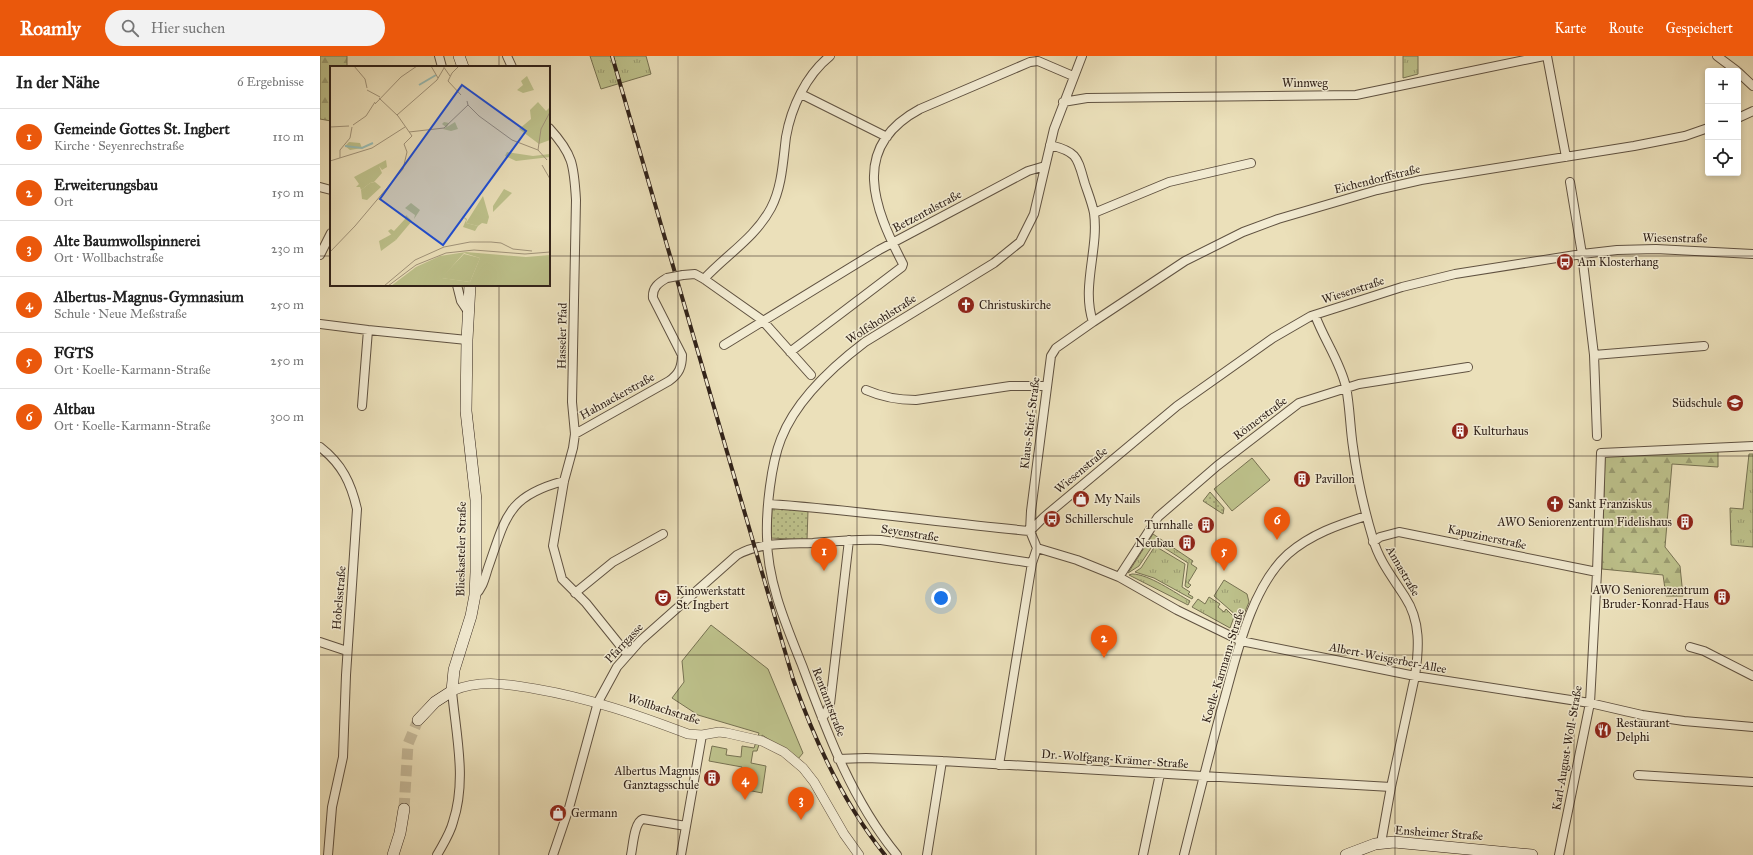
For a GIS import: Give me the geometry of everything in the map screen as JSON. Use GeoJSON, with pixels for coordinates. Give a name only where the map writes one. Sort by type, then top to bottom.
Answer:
{"type":"FeatureCollection","features":[{"type":"Feature","properties":{"kind":"main road"},"geometry":{"type":"LineString","coordinates":[[459,56],[463,66]]}},
{"type":"Feature","properties":{"kind":"main road","name":"Blieskasteler Straße"},"geometry":{"type":"LineString","coordinates":[[452,692],[454,670],[471,616],[474,595],[477,534],[476,500],[466,411],[467,340],[470,286]]}},
{"type":"Feature","properties":{"kind":"main road","name":"Wollbachstraße"},"geometry":{"type":"LineString","coordinates":[[418,720],[434,702],[452,692]]}},
{"type":"Feature","properties":{"kind":"main road"},"geometry":{"type":"LineString","coordinates":[[393,855],[400,833],[404,809]]}},
{"type":"Feature","properties":{"kind":"main road","name":"Ensheimer Straße"},"geometry":{"type":"LineString","coordinates":[[1346,855],[1381,843],[1413,843],[1532,855]]}},
{"type":"Feature","properties":{"kind":"street"},"geometry":{"type":"LineString","coordinates":[[439,56],[442,66]]}},
{"type":"Feature","properties":{"kind":"street"},"geometry":{"type":"LineString","coordinates":[[507,56],[512,66]]}},
{"type":"Feature","properties":{"kind":"street"},"geometry":{"type":"LineString","coordinates":[[811,375],[762,320],[704,278],[754,232],[772,207],[782,171],[786,135],[790,120],[801,94],[817,68],[830,56]]}},
{"type":"Feature","properties":{"kind":"street"},"geometry":{"type":"LineString","coordinates":[[1046,166],[1050,145],[1063,102],[1082,56]]}},
{"type":"Feature","properties":{"kind":"street","name":"Winnweg"},"geometry":{"type":"LineString","coordinates":[[1063,102],[1095,98],[1356,95],[1544,56]]}},
{"type":"Feature","properties":{"kind":"street"},"geometry":{"type":"LineString","coordinates":[[1547,56],[1566,157]]}},
{"type":"Feature","properties":{"kind":"street"},"geometry":{"type":"LineString","coordinates":[[1717,56],[1732,68]]}},
{"type":"Feature","properties":{"kind":"street"},"geometry":{"type":"LineString","coordinates":[[790,352],[902,267],[903,264],[878,206],[874,188],[875,164],[878,153],[887,137],[901,122],[915,112],[1030,62],[1038,61],[1073,76]]}},
{"type":"Feature","properties":{"kind":"street"},"geometry":{"type":"LineString","coordinates":[[1741,76],[1753,86]]}},
{"type":"Feature","properties":{"kind":"street"},"geometry":{"type":"LineString","coordinates":[[801,94],[887,137]]}},
{"type":"Feature","properties":{"kind":"street"},"geometry":{"type":"LineString","coordinates":[[1741,117],[1753,111]]}},
{"type":"Feature","properties":{"kind":"street","name":"Hasseler Pfad"},"geometry":{"type":"LineString","coordinates":[[550,129],[567,149],[575,175],[576,200],[572,402],[575,434]]}},
{"type":"Feature","properties":{"kind":"street","name":"Eichendorffstraße"},"geometry":{"type":"LineString","coordinates":[[1080,332],[1185,261],[1243,232],[1271,222],[1377,190],[1421,180],[1658,142],[1705,129]]}},
{"type":"Feature","properties":{"kind":"street"},"geometry":{"type":"LineString","coordinates":[[1050,145],[1065,149],[1076,157],[1094,213],[1089,294],[1090,310],[1093,322]]}},
{"type":"Feature","properties":{"kind":"street"},"geometry":{"type":"LineString","coordinates":[[1094,213],[1169,182],[1251,163]]}},
{"type":"Feature","properties":{"kind":"street","name":"Betzentalstraße"},"geometry":{"type":"LineString","coordinates":[[724,345],[762,320],[893,243],[1028,171],[1046,166]]}},
{"type":"Feature","properties":{"kind":"street","name":"Wolfshohlstraße"},"geometry":{"type":"LineString","coordinates":[[768,545],[766,537],[769,504],[780,440],[801,404],[838,365],[865,342],[994,263],[1020,242],[1034,214],[1046,166]]}},
{"type":"Feature","properties":{"kind":"street"},"geometry":{"type":"LineString","coordinates":[[1570,182],[1582,254],[1594,355],[1597,436]]}},
{"type":"Feature","properties":{"kind":"street"},"geometry":{"type":"LineString","coordinates":[[320,187],[330,190]]}},
{"type":"Feature","properties":{"kind":"street"},"geometry":{"type":"LineString","coordinates":[[320,255],[330,235]]}},
{"type":"Feature","properties":{"kind":"street","name":"Wiesenstraße"},"geometry":{"type":"LineString","coordinates":[[1030,532],[1044,517],[1177,406],[1273,338],[1304,319],[1402,287],[1455,274],[1582,254],[1617,250],[1656,249],[1753,254]]}},
{"type":"Feature","properties":{"kind":"street","name":"Hahnackerstraße"},"geometry":{"type":"LineString","coordinates":[[627,654],[586,603],[562,579],[553,546],[564,481],[571,458],[575,434],[669,381],[680,371],[682,355],[653,298],[653,290],[667,278],[695,274],[704,278]]}},
{"type":"Feature","properties":{"kind":"street"},"geometry":{"type":"LineString","coordinates":[[457,286],[461,301],[469,314]]}},
{"type":"Feature","properties":{"kind":"street","name":"Annastraße"},"geometry":{"type":"LineString","coordinates":[[1315,315],[1338,364],[1346,389],[1353,448],[1366,516],[1373,542],[1380,559],[1406,599],[1418,632],[1417,660],[1381,843]]}},
{"type":"Feature","properties":{"kind":"street"},"geometry":{"type":"LineString","coordinates":[[320,324],[467,340]]}},
{"type":"Feature","properties":{"kind":"street"},"geometry":{"type":"LineString","coordinates":[[362,406],[368,330]]}},
{"type":"Feature","properties":{"kind":"street","name":"Klaus-Stief-Straße"},"geometry":{"type":"LineString","coordinates":[[1030,532],[1031,511],[1051,356],[1056,348],[1080,332]]}},
{"type":"Feature","properties":{"kind":"street"},"geometry":{"type":"LineString","coordinates":[[1594,355],[1704,346]]}},
{"type":"Feature","properties":{"kind":"street","name":"Römerstraße"},"geometry":{"type":"LineString","coordinates":[[1119,577],[1158,517],[1184,493],[1299,403],[1359,384],[1468,367]]}},
{"type":"Feature","properties":{"kind":"street"},"geometry":{"type":"LineString","coordinates":[[866,390],[886,397],[903,400],[916,400],[1010,386],[1047,386]]}},
{"type":"Feature","properties":{"kind":"street","name":"Karl-August-Woll-Straße"},"geometry":{"type":"LineString","coordinates":[[1559,855],[1590,704],[1601,454],[1753,446]]}},
{"type":"Feature","properties":{"kind":"street","name":"Hobelsstraße"},"geometry":{"type":"LineString","coordinates":[[320,447],[335,460],[344,472],[353,491],[357,509],[347,651],[343,757],[332,807],[328,855]]}},
{"type":"Feature","properties":{"kind":"street"},"geometry":{"type":"LineString","coordinates":[[474,595],[478,592],[484,582],[504,521],[512,509],[516,504],[537,491],[564,481]]}},
{"type":"Feature","properties":{"kind":"street"},"geometry":{"type":"LineString","coordinates":[[769,504],[834,508],[945,523],[1030,532],[1037,548],[1032,563],[999,765]]}},
{"type":"Feature","properties":{"kind":"street","name":"Koelle-Karmann-Straße"},"geometry":{"type":"LineString","coordinates":[[1184,855],[1203,777],[1241,641],[1258,597],[1276,568],[1288,555],[1303,543],[1322,532],[1366,516]]}},
{"type":"Feature","properties":{"kind":"street","name":"Kapuzinerstraße"},"geometry":{"type":"LineString","coordinates":[[1373,542],[1380,537],[1398,532],[1597,572]]}},
{"type":"Feature","properties":{"kind":"street"},"geometry":{"type":"LineString","coordinates":[[575,593],[613,562],[663,534]]}},
{"type":"Feature","properties":{"kind":"street"},"geometry":{"type":"LineString","coordinates":[[822,718],[830,704],[849,540]]}},
{"type":"Feature","properties":{"kind":"street","name":"Seyenstraße"},"geometry":{"type":"LineString","coordinates":[[768,545],[849,540],[881,540],[1032,563]]}},
{"type":"Feature","properties":{"kind":"street","name":"Pfarrgasse"},"geometry":{"type":"LineString","coordinates":[[553,855],[569,808],[598,702],[611,676],[627,654],[732,558],[745,550],[768,545]]}},
{"type":"Feature","properties":{"kind":"street","name":"Rentamtstraße"},"geometry":{"type":"LineString","coordinates":[[768,545],[775,588],[783,616],[838,759],[871,818],[898,855]]}},
{"type":"Feature","properties":{"kind":"street","name":"Albert-Weisgerber-Allee"},"geometry":{"type":"LineString","coordinates":[[1037,548],[1077,560],[1119,577],[1177,610],[1241,641],[1414,676],[1590,704],[1646,715],[1684,721],[1753,727]]}},
{"type":"Feature","properties":{"kind":"street"},"geometry":{"type":"LineString","coordinates":[[320,642],[347,651]]}},
{"type":"Feature","properties":{"kind":"street"},"geometry":{"type":"LineString","coordinates":[[1690,647],[1704,651],[1753,676]]}},
{"type":"Feature","properties":{"kind":"street","name":"Wollbachstraße"},"geometry":{"type":"LineString","coordinates":[[452,692],[470,685],[502,684],[562,693],[598,702],[688,734],[702,735],[727,732],[762,741],[784,752],[803,768],[814,782],[835,819],[859,855]]}},
{"type":"Feature","properties":{"kind":"street","name":"Blieskasteler Straße"},"geometry":{"type":"LineString","coordinates":[[437,855],[453,823],[460,785],[452,692]]}},
{"type":"Feature","properties":{"kind":"street"},"geometry":{"type":"LineString","coordinates":[[681,855],[702,735]]}},
{"type":"Feature","properties":{"kind":"street","name":"Dr.-Wolfgang-Krämer-Straße"},"geometry":{"type":"LineString","coordinates":[[838,759],[942,761],[1203,777],[1391,786]]}},
{"type":"Feature","properties":{"kind":"street"},"geometry":{"type":"LineString","coordinates":[[927,855],[942,761]]}},
{"type":"Feature","properties":{"kind":"street"},"geometry":{"type":"LineString","coordinates":[[1143,855],[1160,774]]}},
{"type":"Feature","properties":{"kind":"street"},"geometry":{"type":"LineString","coordinates":[[1638,775],[1753,782]]}},
{"type":"Feature","properties":{"kind":"street"},"geometry":{"type":"LineString","coordinates":[[631,855],[637,824],[643,818],[686,826]]}},
{"type":"Feature","properties":{"kind":"green space"},"geometry":{"type":"Polygon","coordinates":[[[320,56],[347,56],[347,66],[330,66],[330,121],[320,119],[320,56]]]}},
{"type":"Feature","properties":{"kind":"green space"},"geometry":{"type":"Polygon","coordinates":[[[590,56],[646,56],[651,74],[601,89],[590,56]]]}},
{"type":"Feature","properties":{"kind":"green space"},"geometry":{"type":"Polygon","coordinates":[[[1403,56],[1418,56],[1418,74],[1403,78],[1403,56]]]}},
{"type":"Feature","properties":{"kind":"green space"},"geometry":{"type":"Polygon","coordinates":[[[1718,447],[1718,467],[1672,464],[1665,547],[1680,566],[1683,596],[1666,596],[1663,575],[1602,569],[1605,457],[1718,447]]]}},
{"type":"Feature","properties":{"kind":"green space"},"geometry":{"type":"Polygon","coordinates":[[[1749,454],[1753,454],[1753,547],[1731,545],[1730,508],[1743,509],[1749,454]]]}},
{"type":"Feature","properties":{"kind":"green space"},"geometry":{"type":"Polygon","coordinates":[[[1252,458],[1270,480],[1232,511],[1214,489],[1252,458]]]}},
{"type":"Feature","properties":{"kind":"green space"},"geometry":{"type":"Polygon","coordinates":[[[1210,492],[1224,508],[1223,514],[1203,501],[1210,492]]]}},
{"type":"Feature","properties":{"kind":"green space"},"geometry":{"type":"Polygon","coordinates":[[[772,507],[808,511],[807,540],[771,538],[772,507]]]}},
{"type":"Feature","properties":{"kind":"green space"},"geometry":{"type":"Polygon","coordinates":[[[1153,534],[1193,561],[1191,564],[1197,568],[1188,583],[1191,585],[1188,588],[1185,586],[1188,563],[1155,542],[1139,566],[1128,573],[1153,534]]]}},
{"type":"Feature","properties":{"kind":"green space"},"geometry":{"type":"Polygon","coordinates":[[[1155,546],[1185,564],[1182,587],[1190,592],[1188,594],[1193,597],[1192,599],[1154,578],[1135,572],[1141,568],[1155,546]]]}},
{"type":"Feature","properties":{"kind":"green space"},"geometry":{"type":"Polygon","coordinates":[[[1132,574],[1146,577],[1162,584],[1190,601],[1188,605],[1129,575],[1132,574]]]}},
{"type":"Feature","properties":{"kind":"green space"},"geometry":{"type":"Polygon","coordinates":[[[1224,580],[1247,594],[1249,602],[1242,619],[1240,619],[1237,624],[1239,626],[1237,630],[1233,629],[1237,616],[1214,596],[1224,580]]]}},
{"type":"Feature","properties":{"kind":"green space"},"geometry":{"type":"Polygon","coordinates":[[[1209,597],[1220,604],[1218,607],[1224,612],[1226,609],[1234,617],[1230,628],[1192,607],[1198,599],[1205,604],[1209,597]]]}},
{"type":"Feature","properties":{"kind":"green space"},"geometry":{"type":"Polygon","coordinates":[[[711,625],[768,669],[803,753],[798,759],[762,735],[757,751],[753,751],[751,763],[766,766],[762,793],[742,789],[742,791],[738,790],[742,767],[709,761],[712,746],[727,749],[726,755],[741,757],[742,746],[754,748],[759,733],[698,715],[672,698],[684,682],[682,661],[711,625]]]}},
{"type":"Feature","properties":{"kind":"tunnel"},"geometry":{"type":"LineString","coordinates":[[404,809],[408,744],[418,720]]}},
{"type":"Feature","properties":{"kind":"railway"},"geometry":{"type":"LineString","coordinates":[[612,56],[793,679],[821,749],[843,793],[870,835],[885,855]]}},
{"type":"Feature","properties":{"kind":"place","name":"Am Klosterhang"},"geometry":{"type":"Point","coordinates":[1565,262]}},
{"type":"Feature","properties":{"kind":"place","name":"Christuskirche"},"geometry":{"type":"Point","coordinates":[966,305]}},
{"type":"Feature","properties":{"kind":"place","name":"Südschule"},"geometry":{"type":"Point","coordinates":[1735,403]}},
{"type":"Feature","properties":{"kind":"place","name":"Kulturhaus"},"geometry":{"type":"Point","coordinates":[1460,431]}},
{"type":"Feature","properties":{"kind":"place","name":"Pavillon"},"geometry":{"type":"Point","coordinates":[1302,479]}},
{"type":"Feature","properties":{"kind":"place","name":"My Nails"},"geometry":{"type":"Point","coordinates":[1081,499]}},
{"type":"Feature","properties":{"kind":"place","name":"Sankt Franziskus"},"geometry":{"type":"Point","coordinates":[1555,504]}},
{"type":"Feature","properties":{"kind":"place","name":"Schillerschule"},"geometry":{"type":"Point","coordinates":[1052,519]}},
{"type":"Feature","properties":{"kind":"place","name":"AWO Seniorenzentrum Fidelishaus"},"geometry":{"type":"Point","coordinates":[1685,522]}},
{"type":"Feature","properties":{"kind":"place","name":"Turnhalle"},"geometry":{"type":"Point","coordinates":[1206,525]}},
{"type":"Feature","properties":{"kind":"place","name":"Altbau"},"geometry":{"type":"Point","coordinates":[1277,540]}},
{"type":"Feature","properties":{"kind":"place","name":"Neubau"},"geometry":{"type":"Point","coordinates":[1187,543]}},
{"type":"Feature","properties":{"kind":"place","name":"Gemeinde Gottes St. Ingbert"},"geometry":{"type":"Point","coordinates":[824,571]}},
{"type":"Feature","properties":{"kind":"place","name":"FGTS"},"geometry":{"type":"Point","coordinates":[1224,571]}},
{"type":"Feature","properties":{"kind":"place","name":"AWO Seniorenzentrum Bruder-Konrad-Haus"},"geometry":{"type":"Point","coordinates":[1722,597]}},
{"type":"Feature","properties":{"kind":"place","name":"Kinowerkstatt St. Ingbert"},"geometry":{"type":"Point","coordinates":[663,598]}},
{"type":"Feature","properties":{"kind":"place","name":"Erweiterungsbau"},"geometry":{"type":"Point","coordinates":[1104,658]}},
{"type":"Feature","properties":{"kind":"place","name":"Restaurant Delphi"},"geometry":{"type":"Point","coordinates":[1603,730]}},
{"type":"Feature","properties":{"kind":"place","name":"Albertus Magnus Ganztagsschule"},"geometry":{"type":"Point","coordinates":[712,778]}},
{"type":"Feature","properties":{"kind":"place","name":"Albertus-Magnus-Gymnasium"},"geometry":{"type":"Point","coordinates":[745,800]}},
{"type":"Feature","properties":{"kind":"place","name":"Germann"},"geometry":{"type":"Point","coordinates":[558,813]}},
{"type":"Feature","properties":{"kind":"place","name":"Alte Baumwollspinnerei"},"geometry":{"type":"Point","coordinates":[801,820]}}]}
